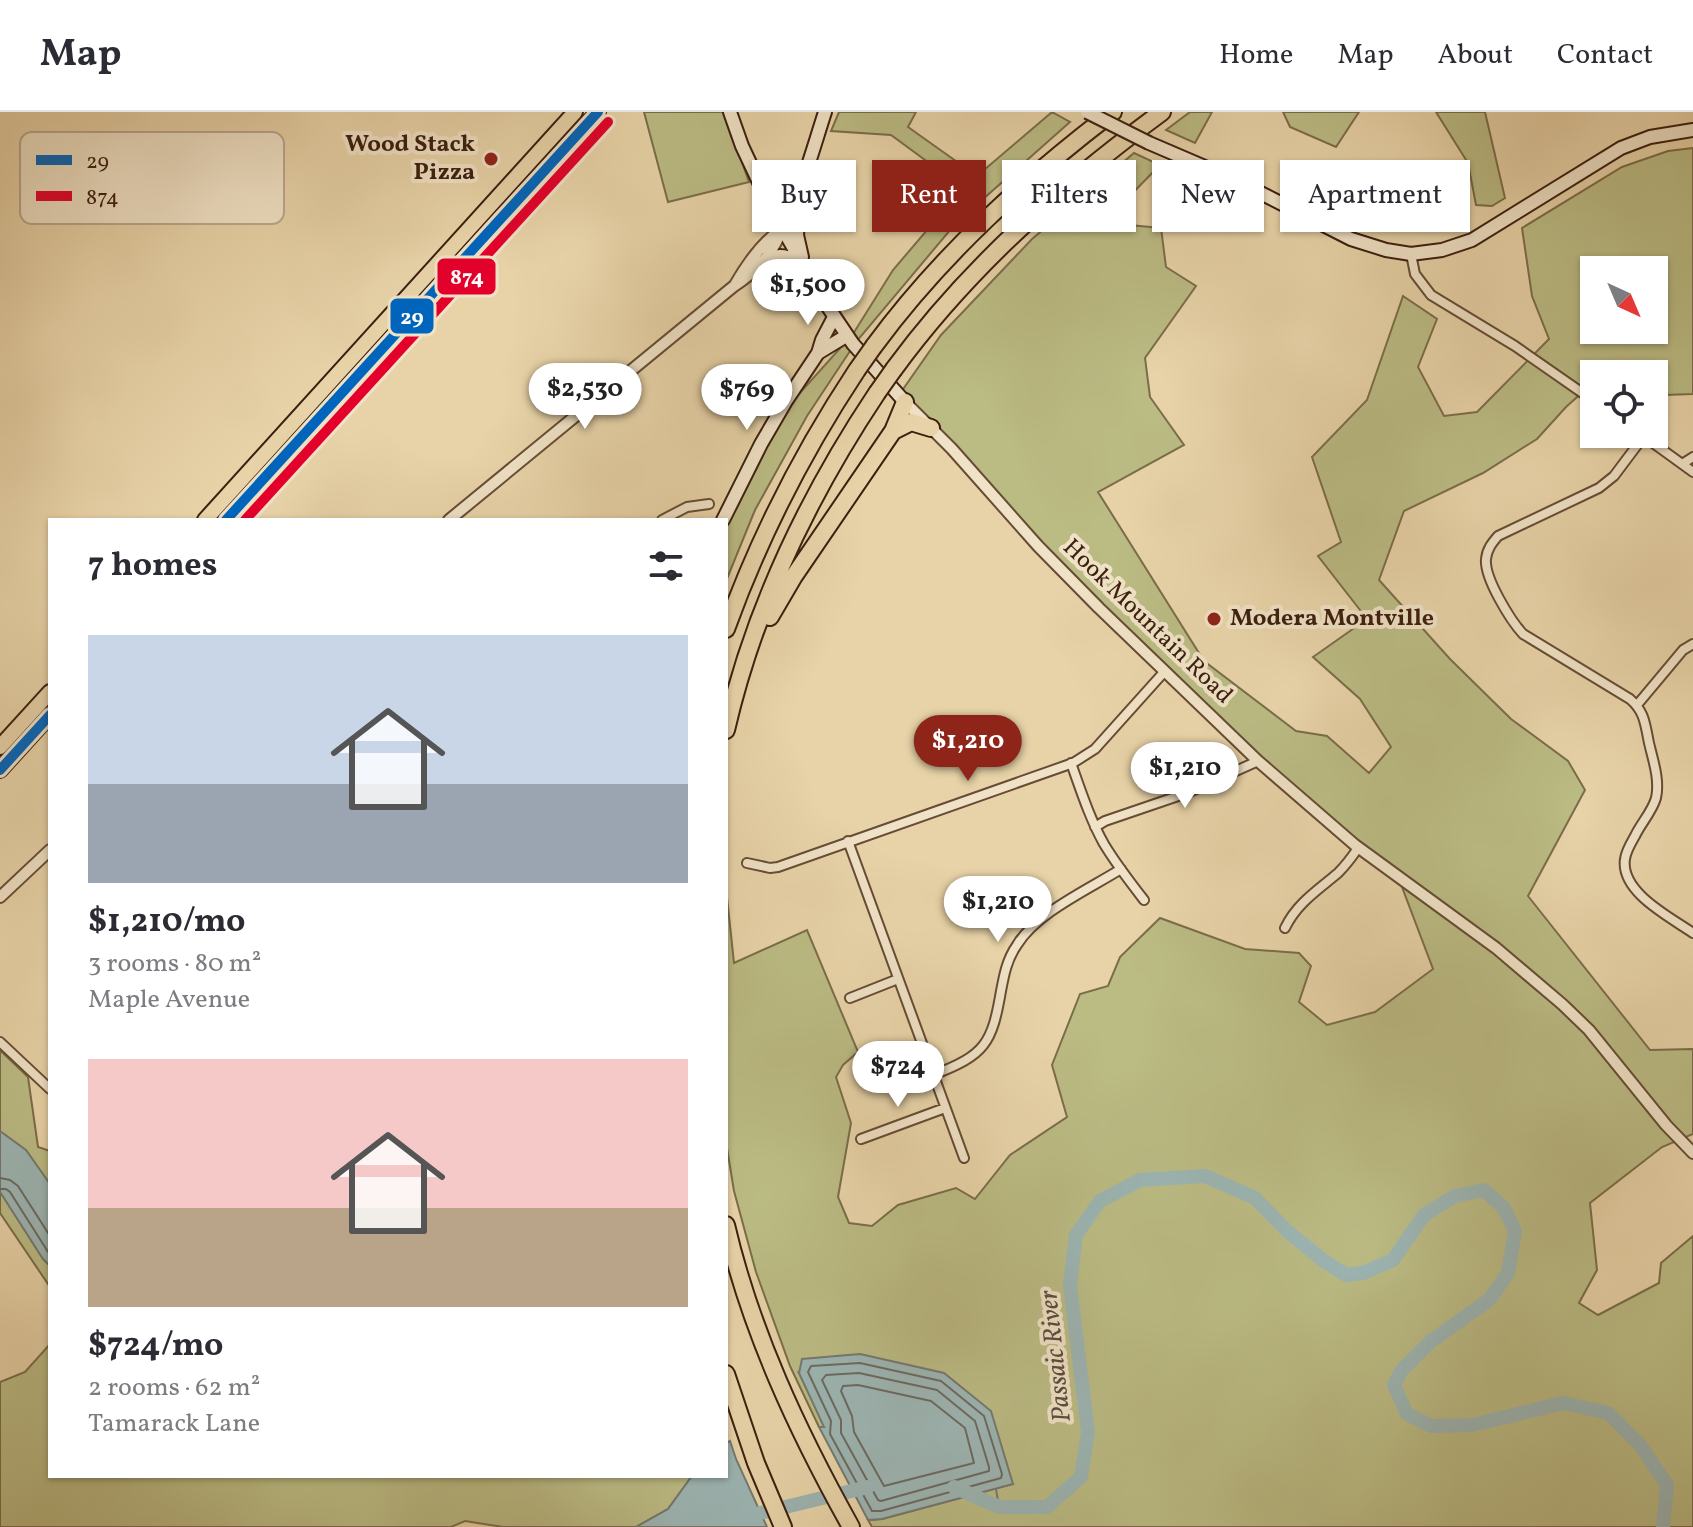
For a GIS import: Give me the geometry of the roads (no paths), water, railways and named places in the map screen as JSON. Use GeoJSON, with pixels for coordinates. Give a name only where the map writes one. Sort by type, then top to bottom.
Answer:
{"type":"FeatureCollection","features":[{"type":"Feature","properties":{"kind":"highway"},"geometry":{"type":"LineString","coordinates":[[207,518],[575,112]]}},
{"type":"Feature","properties":{"kind":"highway"},"geometry":{"type":"LineString","coordinates":[[228,518],[598,112]]}},
{"type":"Feature","properties":{"kind":"highway"},"geometry":{"type":"LineString","coordinates":[[728,624],[782,496],[823,423],[874,346],[922,286],[1003,202],[1113,112]]}},
{"type":"Feature","properties":{"kind":"highway"},"geometry":{"type":"LineString","coordinates":[[728,722],[762,614],[796,535],[834,462],[894,369],[944,305],[1002,244],[1067,185],[1162,112]]}},
{"type":"Feature","properties":{"kind":"highway"},"geometry":{"type":"LineString","coordinates":[[735,695],[784,591],[893,431],[905,402]]}},
{"type":"Feature","properties":{"kind":"highway"},"geometry":{"type":"LineString","coordinates":[[893,431],[911,422],[931,428]]}},
{"type":"Feature","properties":{"kind":"highway"},"geometry":{"type":"LineString","coordinates":[[0,747],[48,694]]}},
{"type":"Feature","properties":{"kind":"highway"},"geometry":{"type":"LineString","coordinates":[[0,739],[29,716]]}},
{"type":"Feature","properties":{"kind":"highway"},"geometry":{"type":"LineString","coordinates":[[0,770],[48,717]]}},
{"type":"Feature","properties":{"kind":"highway"},"geometry":{"type":"LineString","coordinates":[[728,1232],[752,1315],[772,1367],[851,1527]]}},
{"type":"Feature","properties":{"kind":"highway"},"geometry":{"type":"LineString","coordinates":[[728,1380],[746,1436],[783,1527]]}},
{"type":"Feature","properties":{"kind":"main road","name":"Hook Mountain Road"},"geometry":{"type":"LineString","coordinates":[[730,112],[752,167]]}},
{"type":"Feature","properties":{"kind":"main road"},"geometry":{"type":"LineString","coordinates":[[810,160],[825,112]]}},
{"type":"Feature","properties":{"kind":"main road"},"geometry":{"type":"LineString","coordinates":[[1087,112],[1233,179],[1351,239],[1411,254],[1442,250],[1472,240],[1621,148],[1650,137],[1693,130]]}},
{"type":"Feature","properties":{"kind":"main road","name":"Hook Mountain Road"},"geometry":{"type":"LineString","coordinates":[[784,232],[846,336],[905,402]]}},
{"type":"Feature","properties":{"kind":"main road"},"geometry":{"type":"LineString","coordinates":[[797,232],[803,265]]}},
{"type":"Feature","properties":{"kind":"main road"},"geometry":{"type":"LineString","coordinates":[[754,272],[769,258],[779,255],[803,265]]}},
{"type":"Feature","properties":{"kind":"main road"},"geometry":{"type":"LineString","coordinates":[[724,518],[761,444],[818,353],[834,317]]}},
{"type":"Feature","properties":{"kind":"main road"},"geometry":{"type":"LineString","coordinates":[[818,353],[846,336]]}},
{"type":"Feature","properties":{"kind":"street"},"geometry":{"type":"LineString","coordinates":[[734,286],[744,269],[778,232]]}},
{"type":"Feature","properties":{"kind":"street"},"geometry":{"type":"LineString","coordinates":[[459,516],[754,272],[776,244],[781,232]]}},
{"type":"Feature","properties":{"kind":"street"},"geometry":{"type":"LineString","coordinates":[[1411,254],[1415,274],[1431,295],[1515,346],[1580,391]]}},
{"type":"Feature","properties":{"kind":"street","name":"Hook Mountain Road"},"geometry":{"type":"LineString","coordinates":[[905,402],[952,449],[1046,555],[1258,761],[1358,848],[1496,948],[1562,1004],[1589,1030],[1666,1125],[1693,1153]]}},
{"type":"Feature","properties":{"kind":"street"},"geometry":{"type":"LineString","coordinates":[[1633,448],[1614,476],[1599,488],[1498,536],[1490,545],[1486,568],[1523,634],[1640,707],[1657,785],[1653,807],[1627,852],[1626,874],[1637,892],[1693,933]]}},
{"type":"Feature","properties":{"kind":"street"},"geometry":{"type":"LineString","coordinates":[[1660,448],[1693,472]]}},
{"type":"Feature","properties":{"kind":"street"},"geometry":{"type":"LineString","coordinates":[[1682,464],[1693,457]]}},
{"type":"Feature","properties":{"kind":"street"},"geometry":{"type":"LineString","coordinates":[[666,518],[687,507],[709,504]]}},
{"type":"Feature","properties":{"kind":"street"},"geometry":{"type":"LineString","coordinates":[[1637,705],[1683,650],[1693,644]]}},
{"type":"Feature","properties":{"kind":"street"},"geometry":{"type":"LineString","coordinates":[[747,863],[778,867],[1071,763],[1095,749],[1165,671]]}},
{"type":"Feature","properties":{"kind":"street"},"geometry":{"type":"LineString","coordinates":[[1095,827],[1187,793],[1258,761]]}},
{"type":"Feature","properties":{"kind":"street"},"geometry":{"type":"LineString","coordinates":[[1071,763],[1095,827],[1144,900]]}},
{"type":"Feature","properties":{"kind":"street"},"geometry":{"type":"LineString","coordinates":[[848,841],[964,1158]]}},
{"type":"Feature","properties":{"kind":"street"},"geometry":{"type":"LineString","coordinates":[[1285,928],[1295,910],[1339,872],[1358,848]]}},
{"type":"Feature","properties":{"kind":"street"},"geometry":{"type":"LineString","coordinates":[[0,897],[48,852]]}},
{"type":"Feature","properties":{"kind":"street"},"geometry":{"type":"LineString","coordinates":[[933,1075],[957,1066],[986,1044],[995,1025],[1004,973],[1025,933],[1051,912],[1121,869]]}},
{"type":"Feature","properties":{"kind":"street"},"geometry":{"type":"LineString","coordinates":[[850,998],[898,979]]}},
{"type":"Feature","properties":{"kind":"street"},"geometry":{"type":"LineString","coordinates":[[0,1042],[48,1087]]}},
{"type":"Feature","properties":{"kind":"street"},"geometry":{"type":"LineString","coordinates":[[861,1139],[945,1108]]}},
{"type":"Feature","properties":{"kind":"water"},"geometry":{"type":"Polygon","coordinates":[[[0,1131],[26,1150],[48,1181],[48,1264],[43,1259],[0,1192],[0,1131]]]}},
{"type":"Feature","properties":{"kind":"water"},"geometry":{"type":"Polygon","coordinates":[[[860,1354],[944,1373],[991,1411],[1013,1484],[882,1519],[868,1520],[819,1427],[824,1427],[799,1373],[802,1359],[860,1354]]]}},
{"type":"Feature","properties":{"kind":"water"},"geometry":{"type":"Polygon","coordinates":[[[728,1442],[767,1527],[636,1527],[668,1509],[691,1478],[728,1478],[728,1442]]]}},
{"type":"Feature","properties":{"kind":"waterway","name":"Passaic River"},"geometry":{"type":"LineString","coordinates":[[954,1487],[999,1507],[1047,1507],[1081,1477],[1088,1432],[1070,1285],[1076,1235],[1100,1201],[1140,1180],[1205,1176],[1255,1198],[1287,1231],[1346,1275],[1363,1273],[1393,1260],[1424,1215],[1455,1196],[1484,1190],[1504,1208],[1515,1231],[1508,1273],[1489,1300],[1430,1342],[1402,1370],[1394,1385],[1407,1414],[1431,1426],[1473,1425],[1563,1403],[1608,1413],[1641,1446],[1667,1485],[1663,1527]]}},
{"type":"Feature","properties":{"kind":"waterway","name":"Passaic River"},"geometry":{"type":"LineString","coordinates":[[744,1517],[868,1487]]}},
{"type":"Feature","properties":{"kind":"waterway"},"geometry":{"type":"LineString","coordinates":[[996,1489],[999,1507]]}},
{"type":"Feature","properties":{"kind":"place","name":"Wood Stack Pizza"},"geometry":{"type":"Point","coordinates":[491,159]}},
{"type":"Feature","properties":{"kind":"place","name":"Modera Montville"},"geometry":{"type":"Point","coordinates":[1214,619]}}]}
